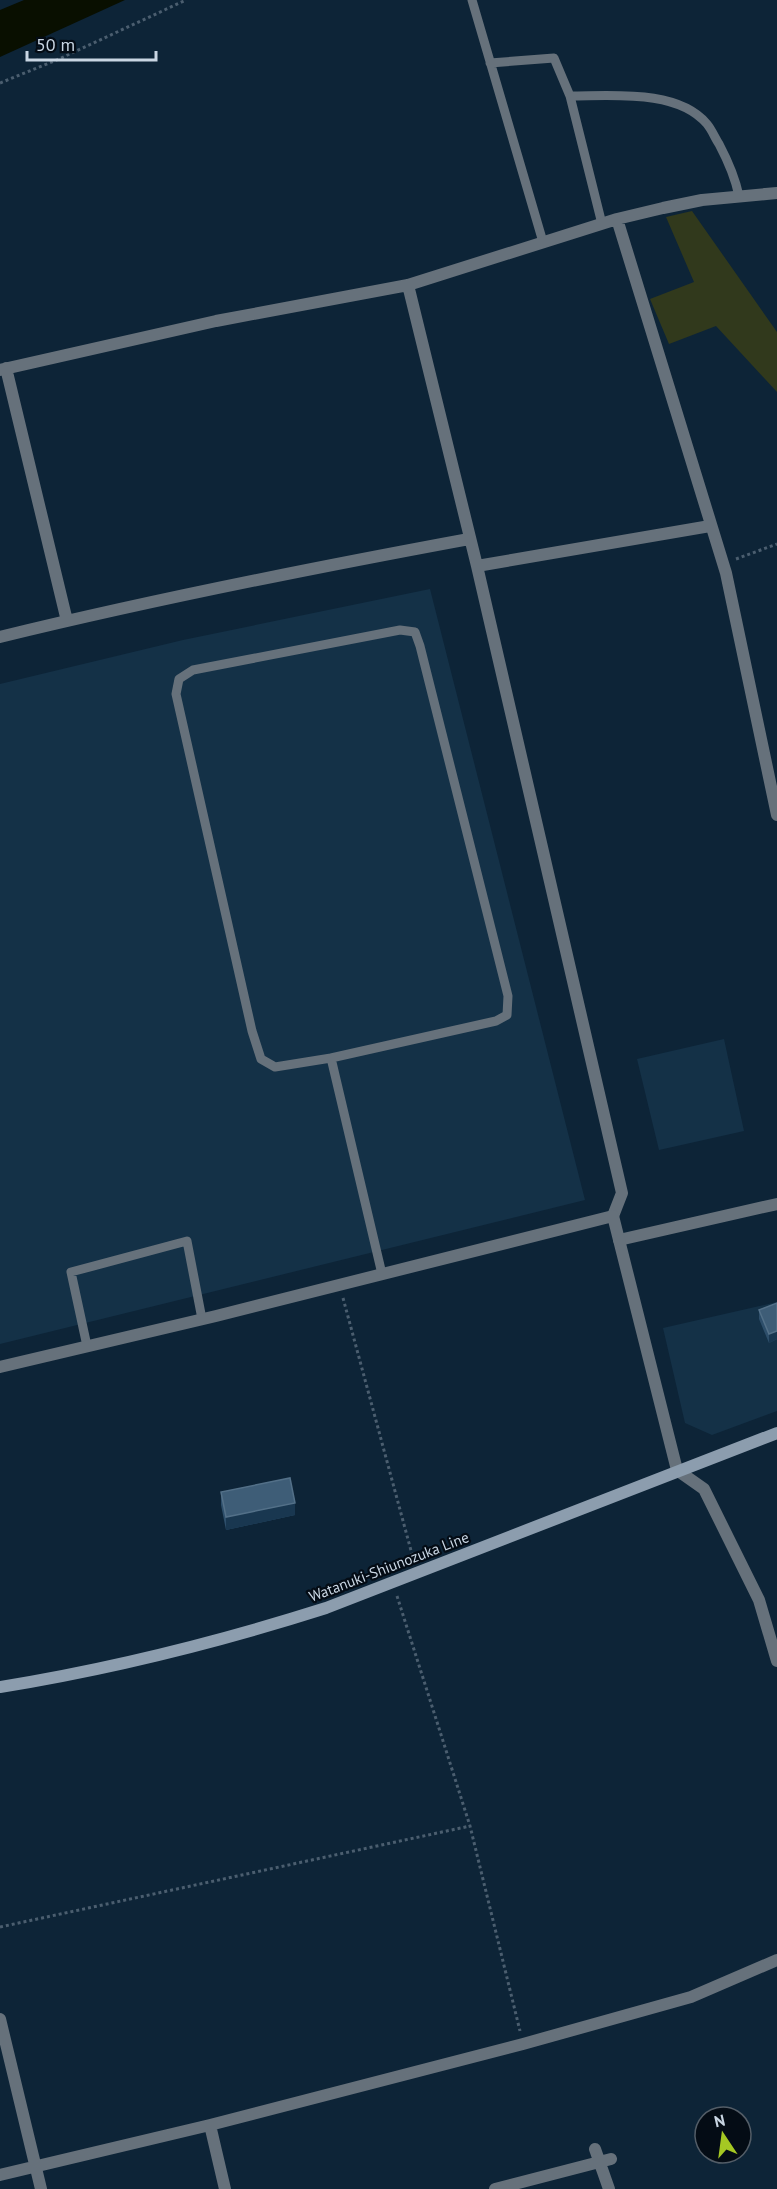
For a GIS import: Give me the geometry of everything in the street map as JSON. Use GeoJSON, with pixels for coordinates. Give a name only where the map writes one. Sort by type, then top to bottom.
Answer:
{"type":"FeatureCollection","features":[{"type":"Feature","properties":{"kind":"main road","name":"Watanuki-Shiunozuka Line"},"geometry":{"type":"LineString","coordinates":[[0,1687],[101,1669],[188,1648],[254,1631],[326,1608],[777,1433]]}},
{"type":"Feature","properties":{"kind":"street"},"geometry":{"type":"LineString","coordinates":[[67,621],[3,369],[216,321],[408,285],[617,219],[692,202],[777,193]]}},
{"type":"Feature","properties":{"kind":"street"},"geometry":{"type":"LineString","coordinates":[[617,219],[723,564],[777,815]]}},
{"type":"Feature","properties":{"kind":"street"},"geometry":{"type":"LineString","coordinates":[[408,285],[477,566],[622,1192],[613,1216],[677,1470],[705,1489],[759,1600],[777,1661]]}},
{"type":"Feature","properties":{"kind":"street"},"geometry":{"type":"LineString","coordinates":[[477,566],[710,526]]}},
{"type":"Feature","properties":{"kind":"street"},"geometry":{"type":"LineString","coordinates":[[0,637],[323,566],[469,539]]}},
{"type":"Feature","properties":{"kind":"street"},"geometry":{"type":"LineString","coordinates":[[619,1240],[777,1204]]}},
{"type":"Feature","properties":{"kind":"street"},"geometry":{"type":"LineString","coordinates":[[0,1367],[613,1216]]}},
{"type":"Feature","properties":{"kind":"street"},"geometry":{"type":"LineString","coordinates":[[0,2175],[210,2125],[523,2044],[691,1997],[777,1960]]}},
{"type":"Feature","properties":{"kind":"street"},"geometry":{"type":"LineString","coordinates":[[0,2019],[41,2189]]}},
{"type":"Feature","properties":{"kind":"street"},"geometry":{"type":"LineString","coordinates":[[210,2125],[225,2189]]}},
{"type":"Feature","properties":{"kind":"street"},"geometry":{"type":"LineString","coordinates":[[595,2149],[605,2161],[609,2189]]}},
{"type":"Feature","properties":{"kind":"street"},"geometry":{"type":"LineString","coordinates":[[495,2189],[605,2161]]}},
{"type":"Feature","properties":{"kind":"lane"},"geometry":{"type":"LineString","coordinates":[[472,0],[543,242]]}},
{"type":"Feature","properties":{"kind":"lane"},"geometry":{"type":"LineString","coordinates":[[490,63],[554,57],[570,96],[602,224]]}},
{"type":"Feature","properties":{"kind":"lane"},"geometry":{"type":"LineString","coordinates":[[570,96],[637,97],[667,100],[681,105],[708,124],[727,159],[739,196]]}},
{"type":"Feature","properties":{"kind":"lane"},"geometry":{"type":"LineString","coordinates":[[400,630],[415,632],[508,996],[507,1014],[496,1021],[331,1058],[275,1067],[261,1059],[252,1031],[176,694],[180,679],[193,670],[400,630]]}},
{"type":"Feature","properties":{"kind":"lane"},"geometry":{"type":"LineString","coordinates":[[331,1058],[382,1274]]}},
{"type":"Feature","properties":{"kind":"lane"},"geometry":{"type":"LineString","coordinates":[[87,1346],[71,1272],[187,1241],[201,1319]]}},
{"type":"Feature","properties":{"kind":"path"},"geometry":{"type":"LineString","coordinates":[[0,83],[186,0]]}},
{"type":"Feature","properties":{"kind":"path"},"geometry":{"type":"LineString","coordinates":[[723,564],[777,544]]}},
{"type":"Feature","properties":{"kind":"path"},"geometry":{"type":"LineString","coordinates":[[339,1285],[417,1574]]}},
{"type":"Feature","properties":{"kind":"path"},"geometry":{"type":"LineString","coordinates":[[393,1583],[470,1826],[523,2044]]}},
{"type":"Feature","properties":{"kind":"path"},"geometry":{"type":"LineString","coordinates":[[0,1927],[470,1826]]}},
{"type":"Feature","properties":{"kind":"shaded area"},"geometry":{"type":"Polygon","coordinates":[[[24,0],[125,0],[0,57],[0,10],[24,0]]]}},
{"type":"Feature","properties":{"kind":"shaded area"},"geometry":{"type":"Polygon","coordinates":[[[430,589],[585,1200],[0,1344],[0,684],[183,640],[430,589]]]}},
{"type":"Feature","properties":{"kind":"shaded area"},"geometry":{"type":"Polygon","coordinates":[[[724,1039],[744,1131],[659,1150],[637,1059],[724,1039]]]}},
{"type":"Feature","properties":{"kind":"shaded area"},"geometry":{"type":"Polygon","coordinates":[[[777,1302],[777,1411],[712,1435],[685,1423],[663,1328],[777,1302]]]}},
{"type":"Feature","properties":{"kind":"green space"},"geometry":{"type":"Polygon","coordinates":[[[692,211],[777,332],[777,392],[716,326],[669,344],[650,299],[694,282],[666,217],[692,211]]]}},
{"type":"Feature","properties":{"kind":"building"},"geometry":{"type":"Polygon","coordinates":[[[777,1303],[777,1331],[769,1334],[759,1310],[777,1303]]]}},
{"type":"Feature","properties":{"kind":"building"},"geometry":{"type":"Polygon","coordinates":[[[290,1478],[295,1503],[226,1517],[221,1492],[290,1478]]]}}]}
